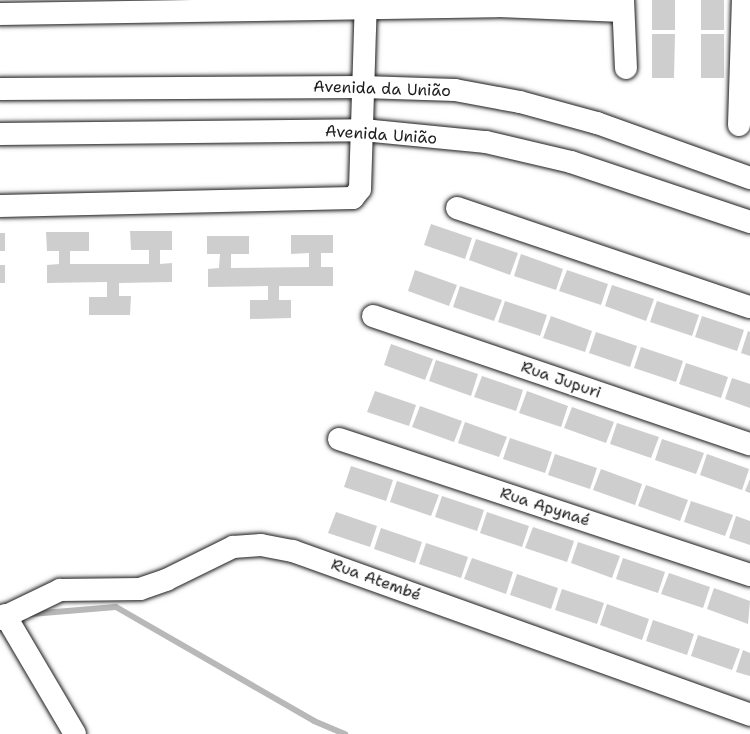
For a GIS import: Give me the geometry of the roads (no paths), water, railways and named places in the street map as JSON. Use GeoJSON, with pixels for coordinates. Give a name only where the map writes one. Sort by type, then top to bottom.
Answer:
{"type":"FeatureCollection","features":[{"type":"Feature","properties":{"kind":"street"},"geometry":{"type":"LineString","coordinates":[[740,125],[743,0]]}},
{"type":"Feature","properties":{"kind":"street"},"geometry":{"type":"LineString","coordinates":[[0,14],[366,4],[495,3],[623,6],[626,68]]}},
{"type":"Feature","properties":{"kind":"street"},"geometry":{"type":"LineString","coordinates":[[0,206],[353,198],[360,189],[366,4]]}},
{"type":"Feature","properties":{"kind":"street","name":"Avenida da União"},"geometry":{"type":"LineString","coordinates":[[0,89],[363,87],[455,90],[520,102],[597,123],[750,178]]}},
{"type":"Feature","properties":{"kind":"street","name":"Avenida União"},"geometry":{"type":"LineString","coordinates":[[0,134],[363,130],[486,142],[571,162],[750,222]]}},
{"type":"Feature","properties":{"kind":"street"},"geometry":{"type":"LineString","coordinates":[[457,208],[750,307]]}},
{"type":"Feature","properties":{"kind":"street","name":"Rua Jupuri"},"geometry":{"type":"LineString","coordinates":[[373,316],[750,444]]}},
{"type":"Feature","properties":{"kind":"street","name":"Rua Apynaé"},"geometry":{"type":"LineString","coordinates":[[339,439],[750,575]]}},
{"type":"Feature","properties":{"kind":"street","name":"Rua Atembé"},"geometry":{"type":"LineString","coordinates":[[3,617],[60,590],[140,589],[166,580],[233,547],[261,544],[293,551],[750,715]]}},
{"type":"Feature","properties":{"kind":"street"},"geometry":{"type":"LineString","coordinates":[[3,617],[75,734]]}},
{"type":"Feature","properties":{"kind":"waterway"},"geometry":{"type":"LineString","coordinates":[[31,614],[116,607],[314,721],[345,734]]}}]}
